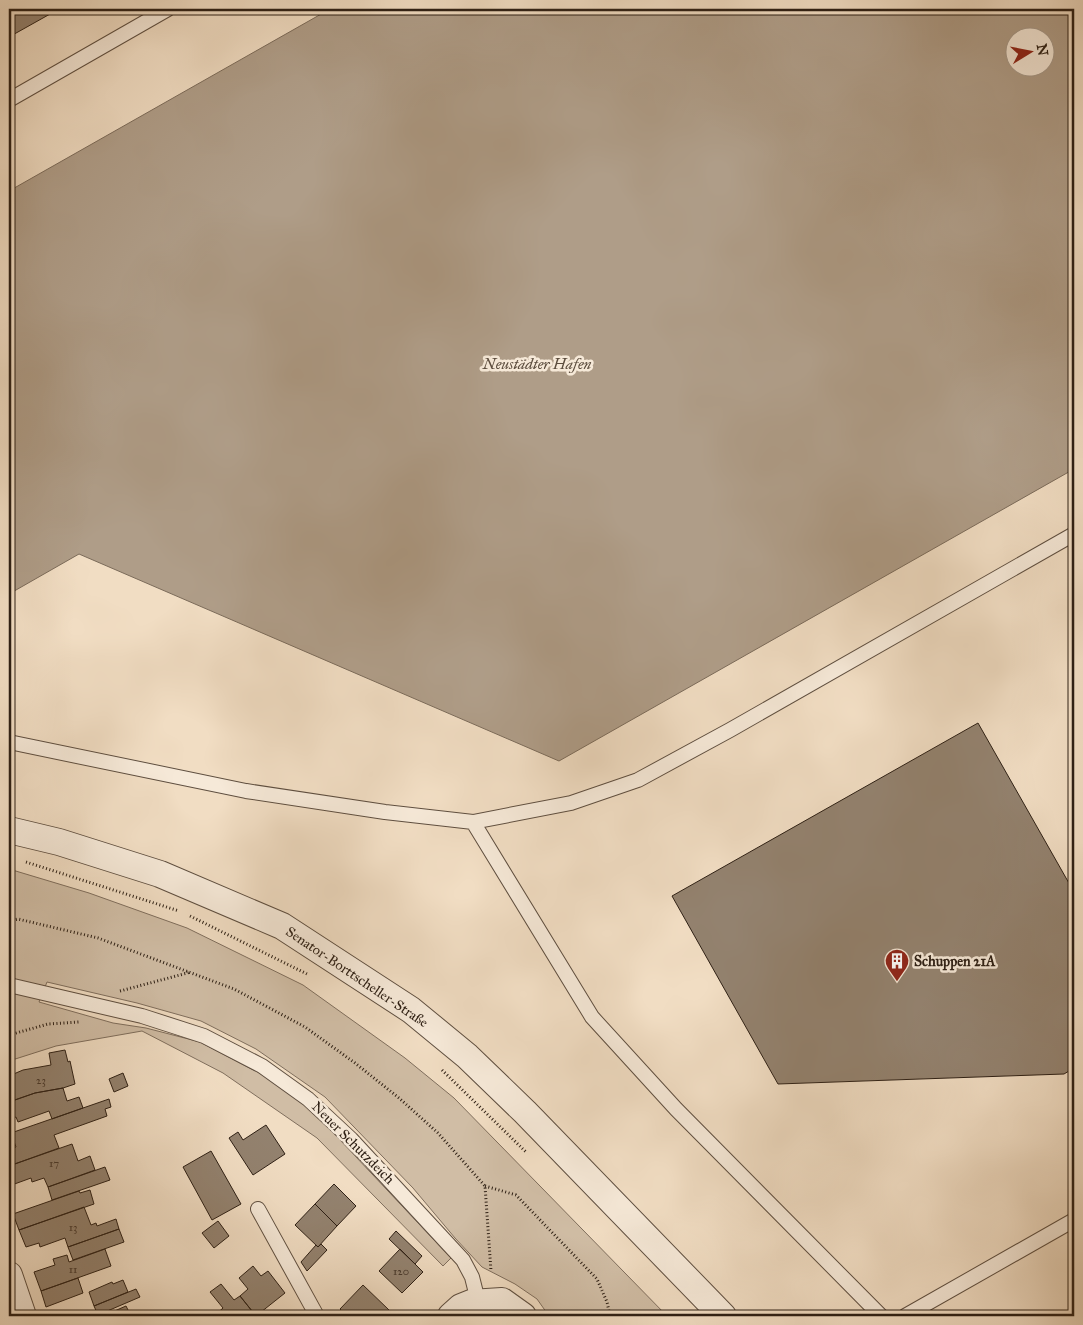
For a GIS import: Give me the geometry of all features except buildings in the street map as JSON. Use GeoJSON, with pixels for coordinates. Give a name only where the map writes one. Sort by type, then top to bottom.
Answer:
{"type":"FeatureCollection","features":[{"type":"Feature","properties":{"kind":"street","name":"Senator-Borttscheller-Straße"},"geometry":{"type":"LineString","coordinates":[[9,830],[59,842],[160,874],[282,926],[411,1010],[467,1056],[525,1112],[723,1316]]}},
{"type":"Feature","properties":{"kind":"street"},"geometry":{"type":"LineString","coordinates":[[9,1275],[24,1316]]}},
{"type":"Feature","properties":{"kind":"street"},"geometry":{"type":"LineString","coordinates":[[451,1316],[461,1306],[483,1309],[502,1301],[518,1312]]}},
{"type":"Feature","properties":{"kind":"lane"},"geometry":{"type":"LineString","coordinates":[[9,100],[168,9]]}},
{"type":"Feature","properties":{"kind":"lane"},"geometry":{"type":"LineString","coordinates":[[9,742],[246,791],[385,812],[472,822],[571,803],[638,780],[730,730],[1074,534]]}},
{"type":"Feature","properties":{"kind":"lane"},"geometry":{"type":"LineString","coordinates":[[472,822],[592,1017],[676,1109],[881,1316]]}},
{"type":"Feature","properties":{"kind":"lane","name":"Neuer Schutzdeich"},"geometry":{"type":"LineString","coordinates":[[9,985],[142,1016],[204,1036],[262,1066],[308,1099],[351,1139],[463,1260],[472,1278],[483,1309]]}},
{"type":"Feature","properties":{"kind":"lane"},"geometry":{"type":"LineString","coordinates":[[258,1209],[317,1316]]}},
{"type":"Feature","properties":{"kind":"lane"},"geometry":{"type":"LineString","coordinates":[[905,1316],[1074,1220]]}},
{"type":"Feature","properties":{"kind":"path"},"geometry":{"type":"LineString","coordinates":[[18,859],[183,913],[308,974]]}},
{"type":"Feature","properties":{"kind":"path"},"geometry":{"type":"LineString","coordinates":[[9,921],[18,919],[98,938],[234,988],[305,1027],[355,1062],[399,1098],[438,1133],[485,1186],[516,1195],[597,1279],[607,1302],[610,1316]]}},
{"type":"Feature","properties":{"kind":"path"},"geometry":{"type":"LineString","coordinates":[[112,993],[192,972]]}},
{"type":"Feature","properties":{"kind":"path"},"geometry":{"type":"LineString","coordinates":[[9,1035],[48,1024],[82,1021]]}},
{"type":"Feature","properties":{"kind":"path"},"geometry":{"type":"LineString","coordinates":[[442,1070],[531,1156]]}},
{"type":"Feature","properties":{"kind":"path"},"geometry":{"type":"LineString","coordinates":[[485,1186],[491,1262]]}},
{"type":"Feature","properties":{"kind":"shaded area"},"geometry":{"type":"Polygon","coordinates":[[[9,869],[89,893],[187,928],[303,985],[405,1058],[454,1098],[667,1316],[549,1316],[537,1299],[515,1284],[482,1267],[413,1188],[325,1097],[256,1049],[201,1021],[137,1003],[47,982],[39,1002],[113,1023],[146,1028],[200,1042],[265,1076],[309,1107],[451,1258],[443,1266],[317,1138],[223,1073],[142,1031],[56,1046],[9,1061],[9,869]]]}},
{"type":"Feature","properties":{"kind":"water","name":"Neustädter Hafen"},"geometry":{"type":"Polygon","coordinates":[[[330,9],[1074,9],[1074,469],[559,761],[79,554],[9,594],[9,191],[330,9]]]}},
{"type":"Feature","properties":{"kind":"place","name":"Schuppen 21A"},"geometry":{"type":"Point","coordinates":[897,982]}}]}
